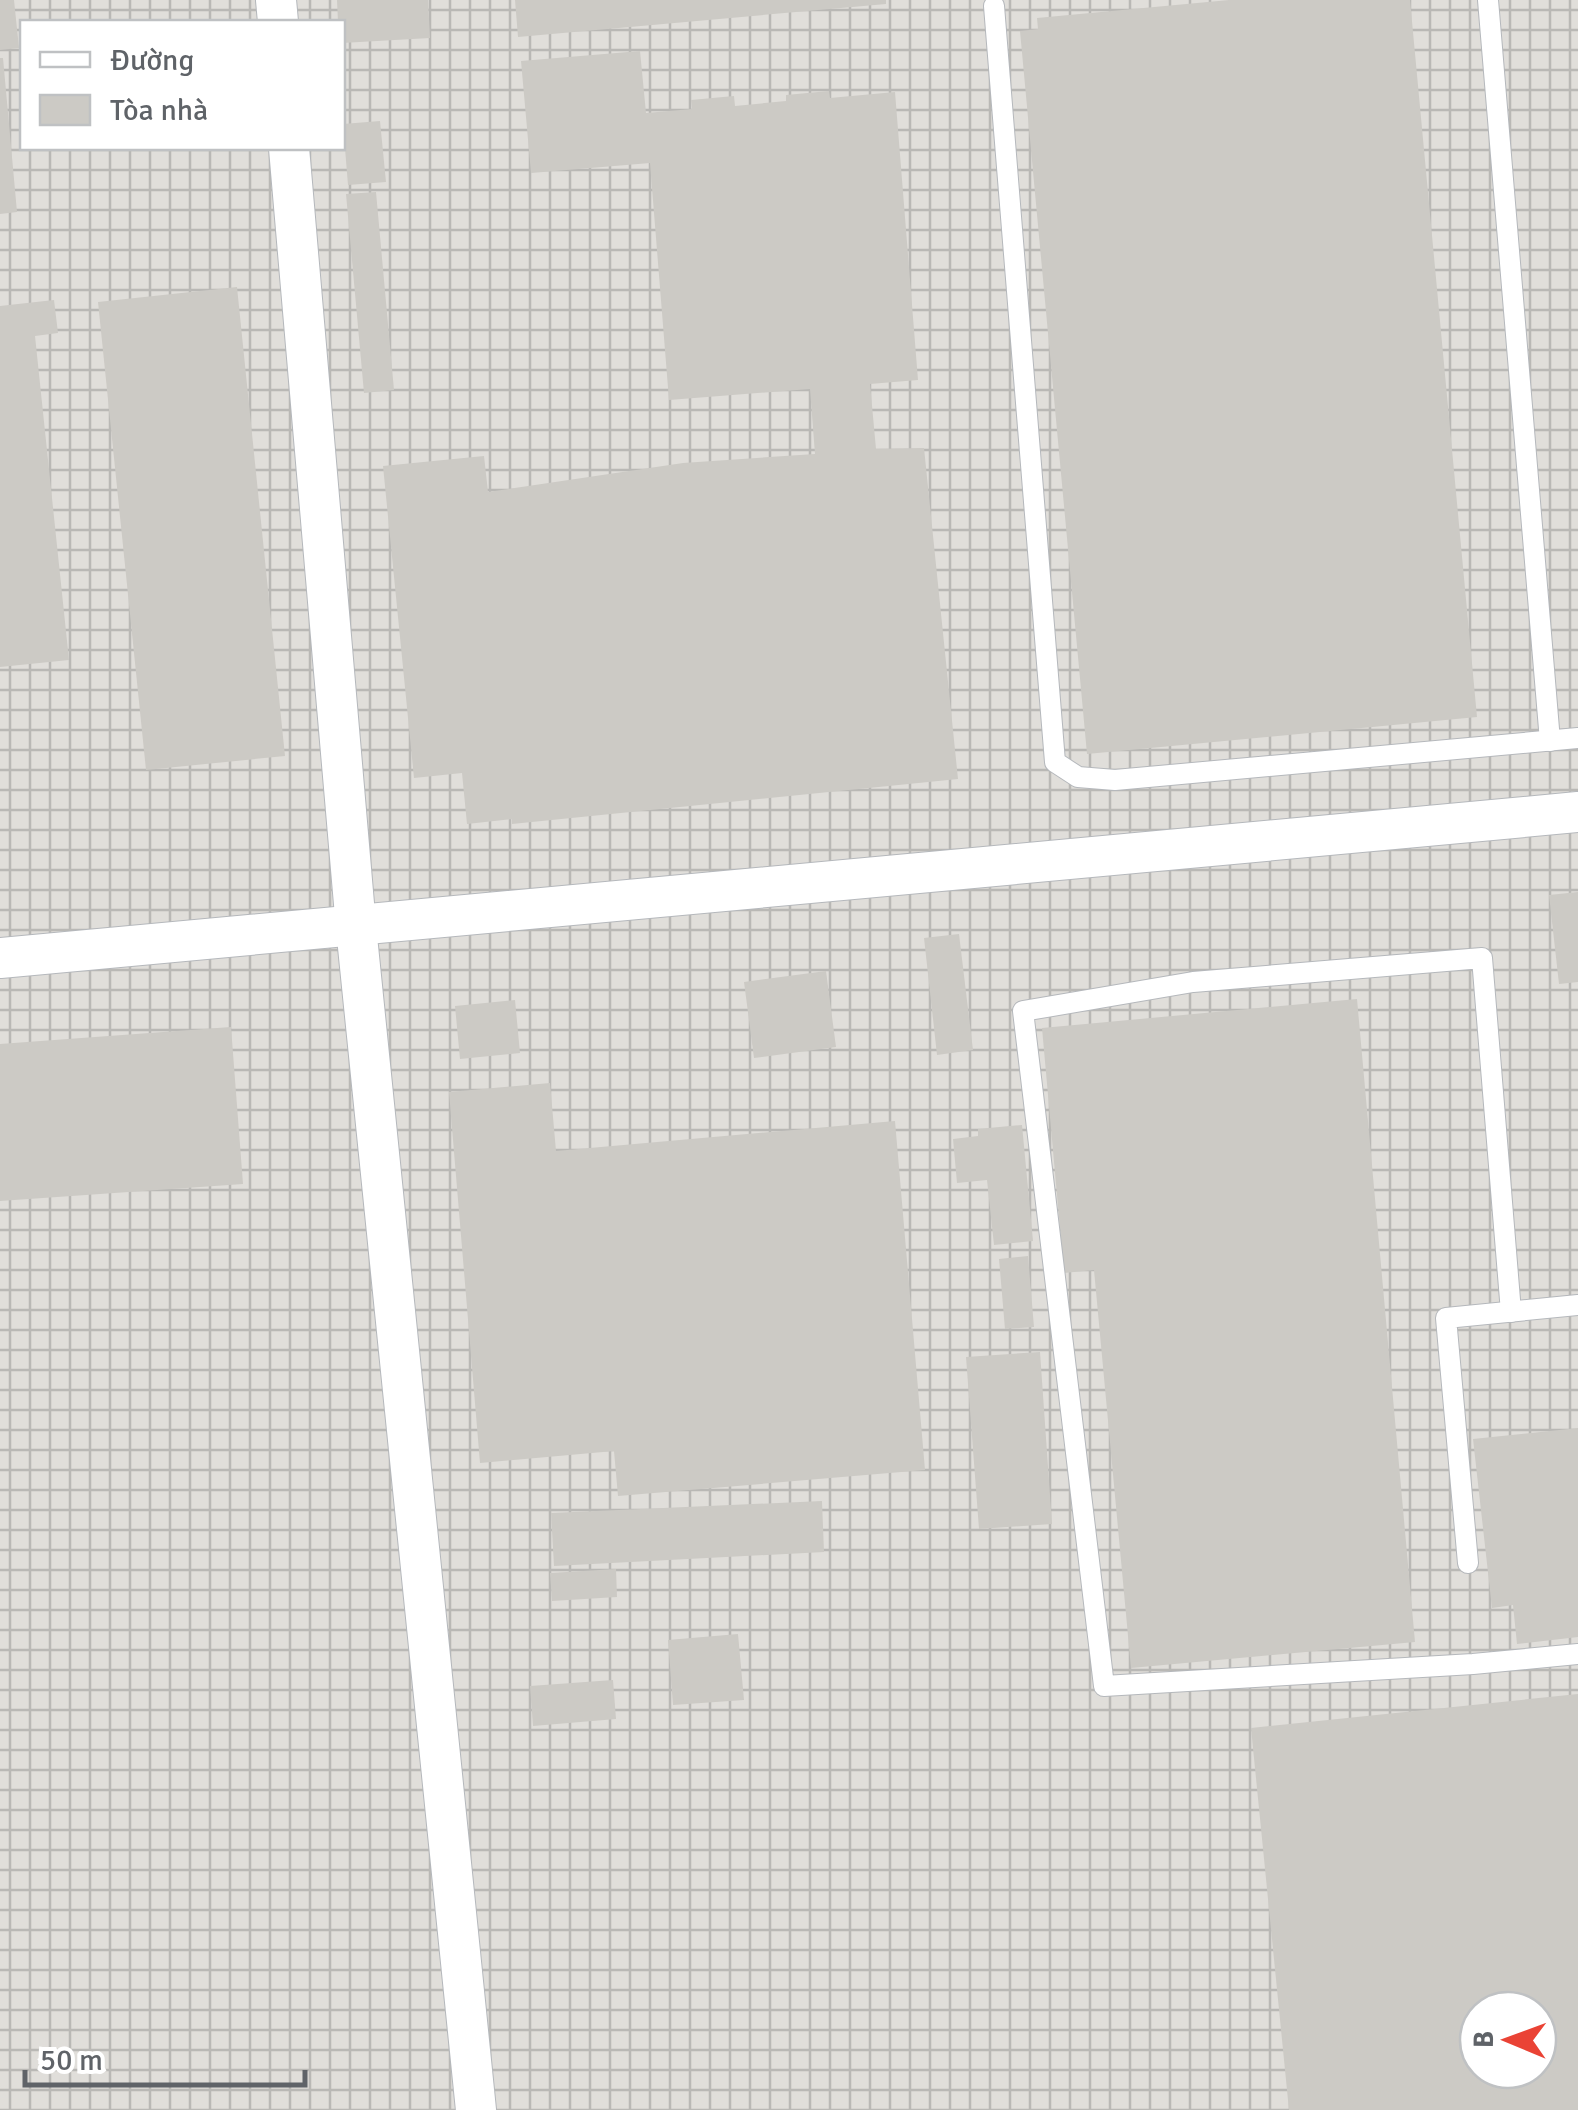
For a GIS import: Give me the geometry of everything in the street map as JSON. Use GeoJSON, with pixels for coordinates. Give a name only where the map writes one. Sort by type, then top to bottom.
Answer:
{"type":"FeatureCollection","features":[{"type":"Feature","properties":{"kind":"street"},"geometry":{"type":"LineString","coordinates":[[289,150],[356,926],[476,2110]]}},
{"type":"Feature","properties":{"kind":"street"},"geometry":{"type":"LineString","coordinates":[[0,958],[1578,812]]}},
{"type":"Feature","properties":{"kind":"lane"},"geometry":{"type":"LineString","coordinates":[[1488,0],[1550,741]]}},
{"type":"Feature","properties":{"kind":"lane"},"geometry":{"type":"LineString","coordinates":[[994,6],[1055,762],[1078,777],[1115,780],[1578,738]]}},
{"type":"Feature","properties":{"kind":"lane"},"geometry":{"type":"LineString","coordinates":[[1511,1312],[1482,958],[1192,982],[1022,1010],[1104,1686],[1578,1654]]}},
{"type":"Feature","properties":{"kind":"lane"},"geometry":{"type":"LineString","coordinates":[[1468,1563],[1446,1318],[1578,1305]]}},
{"type":"Feature","properties":{"kind":"shaded area"},"geometry":{"type":"Polygon","coordinates":[[[0,0],[1578,0],[1578,2110],[0,2110],[0,0]]]}},
{"type":"Feature","properties":{"kind":"building"},"geometry":{"type":"Polygon","coordinates":[[[0,0],[14,0],[19,48],[0,50],[0,0]]]}},
{"type":"Feature","properties":{"kind":"building"},"geometry":{"type":"Polygon","coordinates":[[[337,0],[428,0],[430,38],[345,43],[345,20],[338,20],[337,0]]]}},
{"type":"Feature","properties":{"kind":"building"},"geometry":{"type":"Polygon","coordinates":[[[515,0],[886,0],[886,4],[518,37],[515,0]]]}},
{"type":"Feature","properties":{"kind":"building"},"geometry":{"type":"Polygon","coordinates":[[[1229,0],[1410,0],[1477,717],[1087,754],[1020,31],[1038,29],[1037,18],[1229,0]]]}},
{"type":"Feature","properties":{"kind":"building"},"geometry":{"type":"Polygon","coordinates":[[[640,51],[646,113],[692,109],[691,100],[734,96],[735,106],[786,101],[786,95],[829,91],[830,98],[895,92],[918,380],[870,384],[876,449],[924,448],[958,779],[512,824],[512,819],[467,824],[462,773],[414,778],[383,466],[484,456],[488,492],[683,463],[815,454],[810,389],[669,400],[650,163],[531,173],[521,61],[640,51]]]}},
{"type":"Feature","properties":{"kind":"building"},"geometry":{"type":"Polygon","coordinates":[[[0,58],[17,212],[0,214],[0,58]]]}},
{"type":"Feature","properties":{"kind":"building"},"geometry":{"type":"Polygon","coordinates":[[[380,121],[386,182],[348,185],[345,124],[380,121]]]}},
{"type":"Feature","properties":{"kind":"building"},"geometry":{"type":"Polygon","coordinates":[[[376,192],[394,390],[364,393],[346,194],[376,192]]]}},
{"type":"Feature","properties":{"kind":"building"},"geometry":{"type":"Polygon","coordinates":[[[237,287],[285,756],[146,770],[98,302],[237,287]]]}},
{"type":"Feature","properties":{"kind":"building"},"geometry":{"type":"Polygon","coordinates":[[[54,300],[58,333],[35,336],[69,660],[0,667],[0,306],[54,300]]]}},
{"type":"Feature","properties":{"kind":"building"},"geometry":{"type":"Polygon","coordinates":[[[1578,892],[1578,982],[1559,984],[1549,895],[1578,892]]]}},
{"type":"Feature","properties":{"kind":"building"},"geometry":{"type":"Polygon","coordinates":[[[959,934],[973,1050],[937,1055],[924,938],[959,934]]]}},
{"type":"Feature","properties":{"kind":"building"},"geometry":{"type":"Polygon","coordinates":[[[826,971],[836,1047],[754,1058],[744,982],[826,971]]]}},
{"type":"Feature","properties":{"kind":"building"},"geometry":{"type":"Polygon","coordinates":[[[1357,999],[1415,1642],[1131,1668],[1094,1270],[1064,1273],[1042,1028],[1357,999]]]}},
{"type":"Feature","properties":{"kind":"building"},"geometry":{"type":"Polygon","coordinates":[[[515,1000],[520,1053],[460,1059],[455,1006],[515,1000]]]}},
{"type":"Feature","properties":{"kind":"building"},"geometry":{"type":"Polygon","coordinates":[[[231,1027],[243,1184],[0,1201],[0,1044],[231,1027]]]}},
{"type":"Feature","properties":{"kind":"building"},"geometry":{"type":"Polygon","coordinates":[[[550,1083],[556,1151],[895,1121],[925,1470],[618,1496],[614,1451],[480,1463],[449,1092],[550,1083]]]}},
{"type":"Feature","properties":{"kind":"building"},"geometry":{"type":"Polygon","coordinates":[[[1022,1125],[1033,1241],[994,1245],[987,1180],[957,1183],[953,1139],[978,1136],[978,1129],[1022,1125]]]}},
{"type":"Feature","properties":{"kind":"building"},"geometry":{"type":"Polygon","coordinates":[[[1028,1256],[1034,1327],[1005,1329],[999,1259],[1028,1256]]]}},
{"type":"Feature","properties":{"kind":"building"},"geometry":{"type":"Polygon","coordinates":[[[1040,1352],[1052,1524],[979,1529],[966,1357],[1040,1352]]]}},
{"type":"Feature","properties":{"kind":"building"},"geometry":{"type":"Polygon","coordinates":[[[1578,1428],[1578,1637],[1517,1644],[1513,1605],[1492,1608],[1473,1439],[1578,1428]]]}},
{"type":"Feature","properties":{"kind":"building"},"geometry":{"type":"Polygon","coordinates":[[[822,1501],[824,1552],[554,1566],[551,1513],[822,1501]]]}},
{"type":"Feature","properties":{"kind":"building"},"geometry":{"type":"Polygon","coordinates":[[[616,1569],[617,1597],[552,1601],[550,1573],[616,1569]]]}},
{"type":"Feature","properties":{"kind":"building"},"geometry":{"type":"Polygon","coordinates":[[[738,1634],[744,1700],[673,1705],[668,1640],[738,1634]]]}},
{"type":"Feature","properties":{"kind":"building"},"geometry":{"type":"Polygon","coordinates":[[[613,1680],[616,1719],[533,1726],[530,1686],[613,1680]]]}},
{"type":"Feature","properties":{"kind":"building"},"geometry":{"type":"Polygon","coordinates":[[[1578,1694],[1578,2110],[1289,2110],[1251,1728],[1578,1694]]]}}]}
